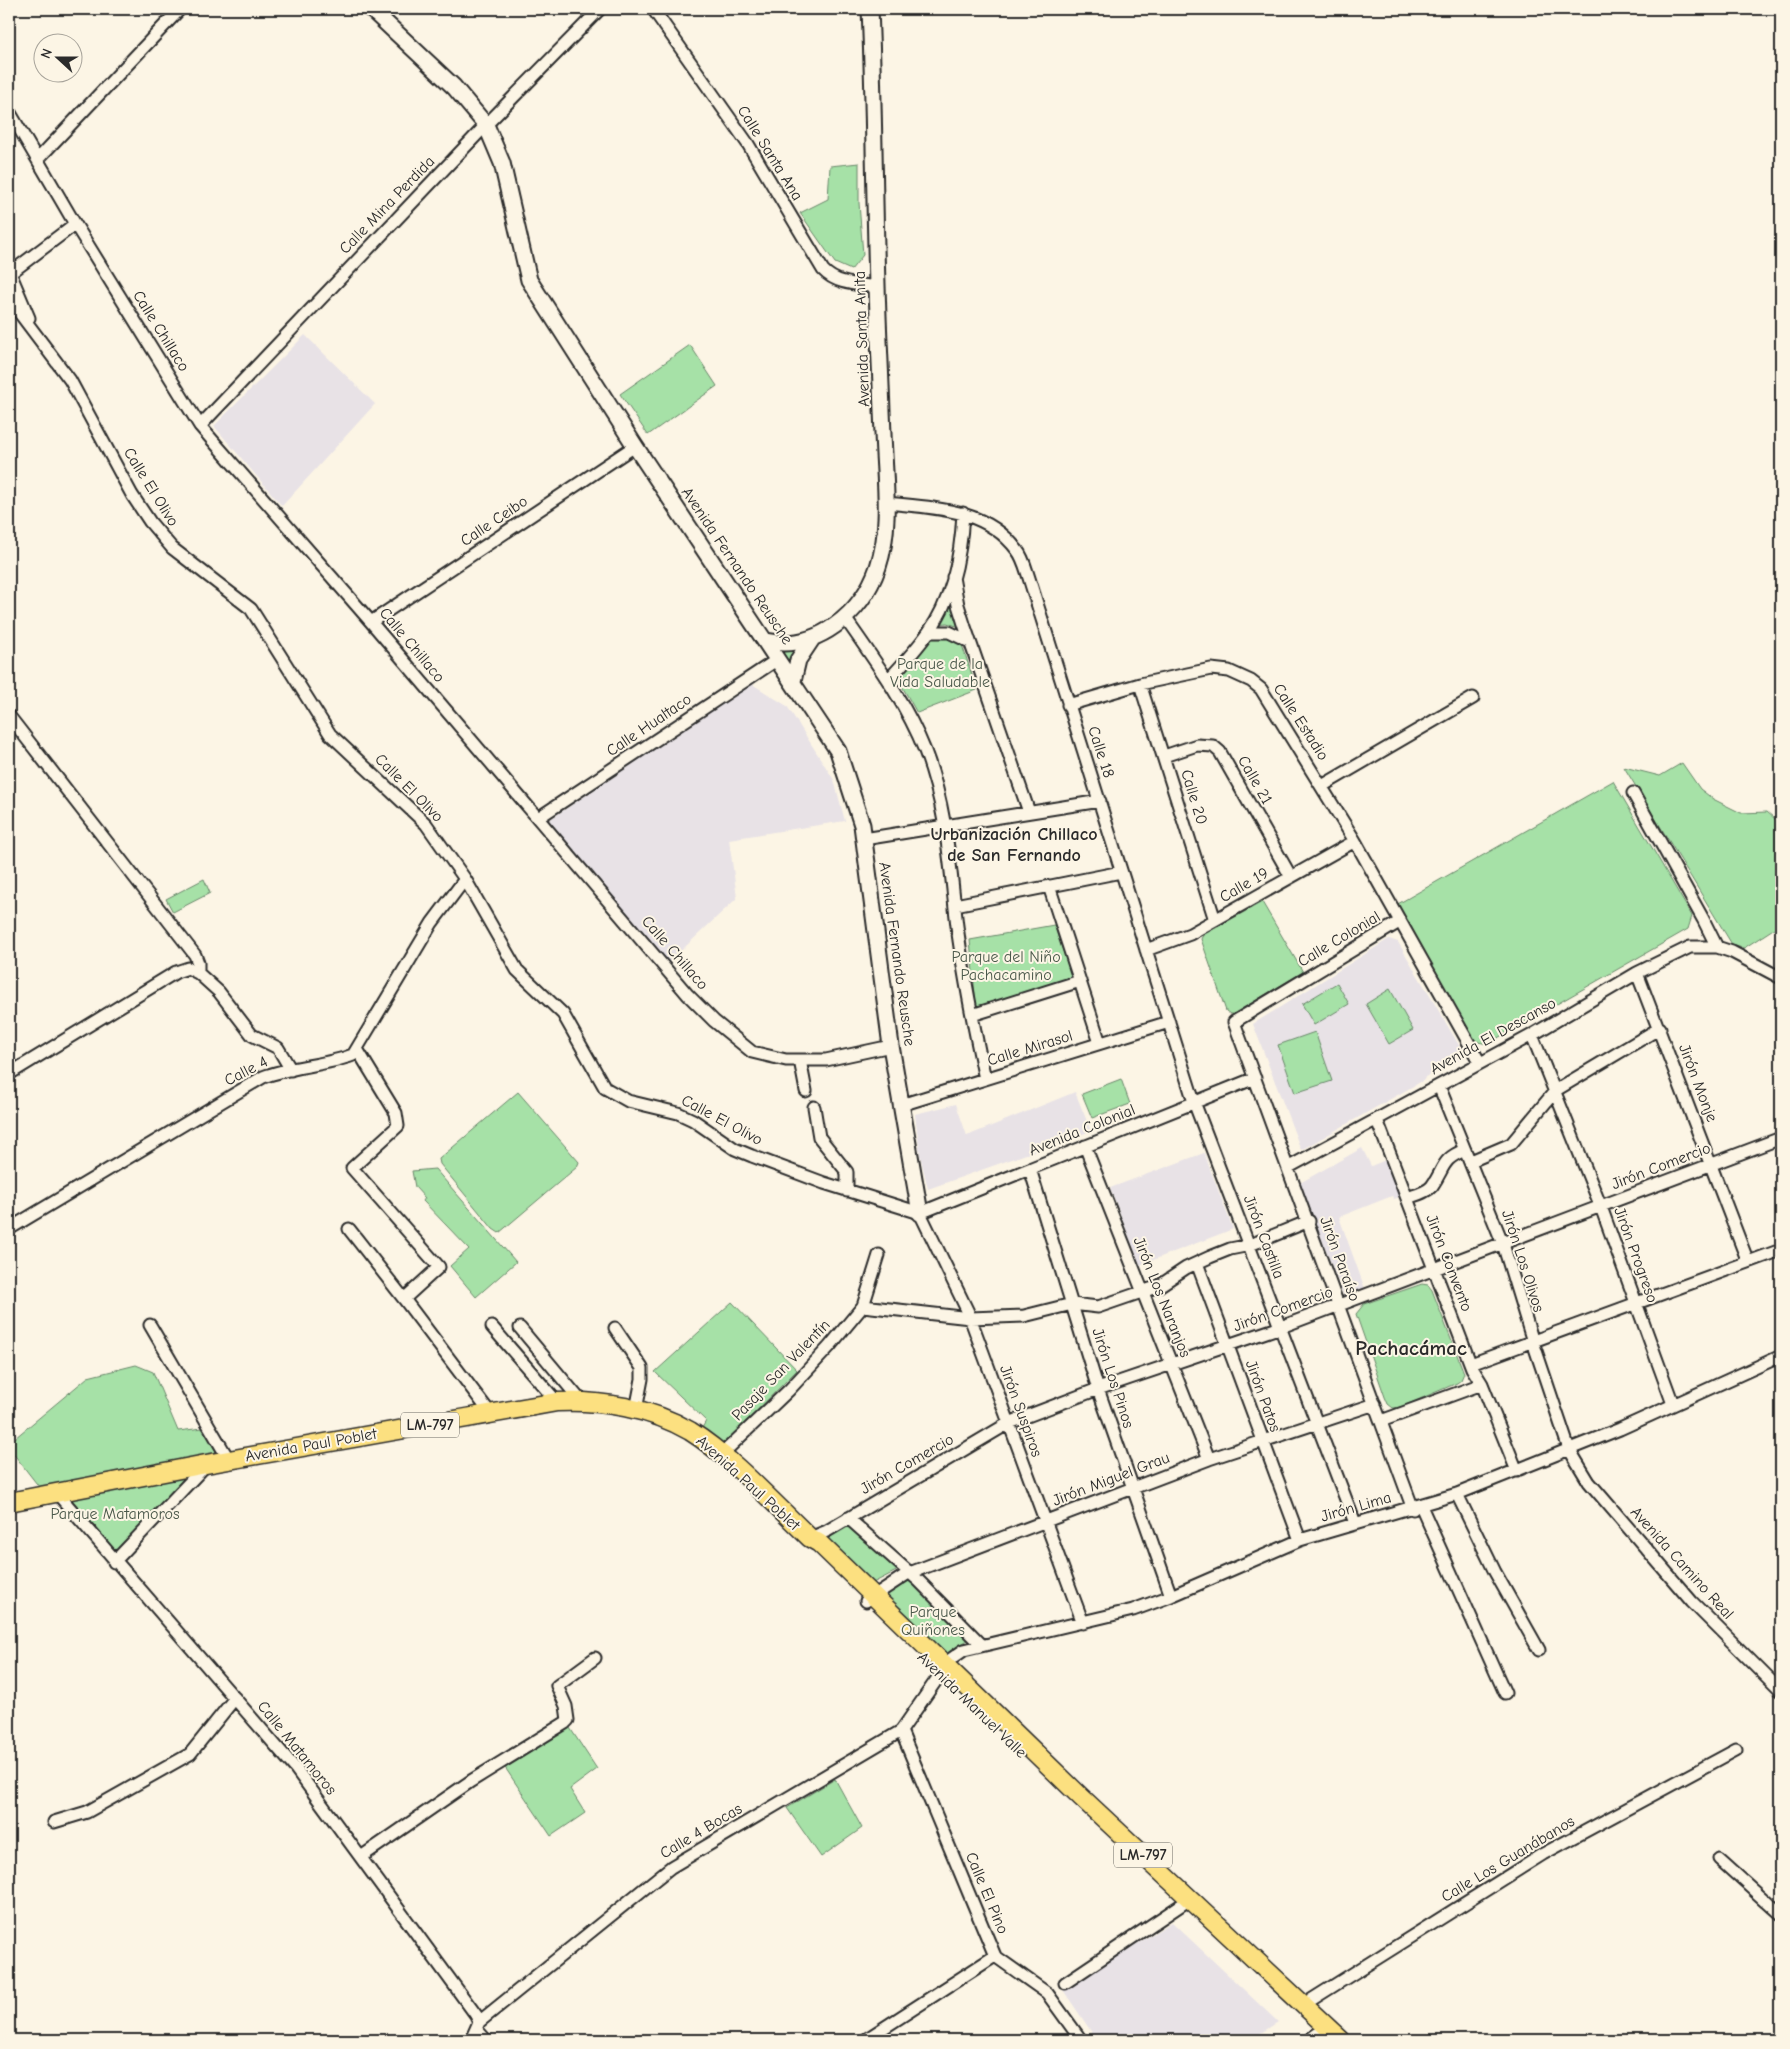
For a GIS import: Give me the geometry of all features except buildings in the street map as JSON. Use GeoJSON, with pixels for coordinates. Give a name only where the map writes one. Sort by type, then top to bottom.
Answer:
{"type":"FeatureCollection","features":[{"type":"Feature","properties":{"kind":"main road","name":"Avenida Paul Poblet"},"geometry":{"type":"LineString","coordinates":[[9,1502],[206,1464],[557,1402],[581,1401],[636,1410],[665,1419],[690,1431],[721,1455],[810,1538]]}},
{"type":"Feature","properties":{"kind":"main road","name":"Avenida Manuel Valle"},"geometry":{"type":"LineString","coordinates":[[810,1538],[819,1542],[869,1598],[943,1672],[1185,1902],[1341,2040]]}},
{"type":"Feature","properties":{"kind":"main road","name":"Avenida Manuel Valle"},"geometry":{"type":"LineString","coordinates":[[1185,1902],[1316,2038]]}},
{"type":"Feature","properties":{"kind":"street"},"geometry":{"type":"LineString","coordinates":[[38,159],[180,9]]}},
{"type":"Feature","properties":{"kind":"street","name":"Avenida Fernando Reusche"},"geometry":{"type":"LineString","coordinates":[[370,9],[454,87],[486,125],[502,163],[529,280],[635,446],[838,751],[862,825],[891,1046],[920,1212]]}},
{"type":"Feature","properties":{"kind":"street","name":"Calle Mina Perdida"},"geometry":{"type":"LineString","coordinates":[[200,426],[486,125],[600,9]]}},
{"type":"Feature","properties":{"kind":"street","name":"Calle Santa Ana"},"geometry":{"type":"LineString","coordinates":[[653,9],[748,144],[823,270],[830,277],[841,282],[877,286]]}},
{"type":"Feature","properties":{"kind":"street","name":"Avenida Santa Anita"},"geometry":{"type":"LineString","coordinates":[[766,641],[788,644],[812,639],[845,618],[860,601],[878,568],[883,548],[886,503],[877,286],[870,9]]}},
{"type":"Feature","properties":{"kind":"street","name":"Calle Chillaco"},"geometry":{"type":"LineString","coordinates":[[9,111],[75,224],[200,426],[371,622],[688,995],[714,1021],[752,1052],[786,1060],[826,1060],[891,1046]]}},
{"type":"Feature","properties":{"kind":"street"},"geometry":{"type":"LineString","coordinates":[[34,331],[9,273],[75,224]]}},
{"type":"Feature","properties":{"kind":"street","name":"Calle El Olivo"},"geometry":{"type":"LineString","coordinates":[[9,299],[70,380],[132,495],[150,522],[172,548],[251,609],[330,734],[426,824],[465,879],[517,970],[563,1014],[606,1088],[628,1101],[684,1116],[734,1149],[847,1190],[920,1212]]}},
{"type":"Feature","properties":{"kind":"street","name":"Calle Ceibo"},"geometry":{"type":"LineString","coordinates":[[371,622],[635,446]]}},
{"type":"Feature","properties":{"kind":"street","name":"Calle 18"},"geometry":{"type":"LineString","coordinates":[[886,503],[963,513],[983,522],[1002,534],[1018,551],[1030,578],[1068,705],[1194,1102]]}},
{"type":"Feature","properties":{"kind":"street"},"geometry":{"type":"LineString","coordinates":[[888,680],[929,632],[953,577],[961,546],[963,513]]}},
{"type":"Feature","properties":{"kind":"street"},"geometry":{"type":"LineString","coordinates":[[953,577],[958,604],[970,642],[1029,812]]}},
{"type":"Feature","properties":{"kind":"street"},"geometry":{"type":"LineString","coordinates":[[845,618],[888,680],[925,751],[946,826],[955,905],[972,1015],[985,1079]]}},
{"type":"Feature","properties":{"kind":"street"},"geometry":{"type":"LineString","coordinates":[[929,632],[949,632],[970,642]]}},
{"type":"Feature","properties":{"kind":"street","name":"Avenida Santa Anita"},"geometry":{"type":"LineString","coordinates":[[793,681],[798,660],[812,639]]}},
{"type":"Feature","properties":{"kind":"street","name":"Calle Hualtaco"},"geometry":{"type":"LineString","coordinates":[[538,818],[778,659]]}},
{"type":"Feature","properties":{"kind":"street","name":"Calle Estadio"},"geometry":{"type":"LineString","coordinates":[[1068,705],[1140,684],[1211,669],[1229,671],[1251,681],[1261,688],[1322,786],[1355,841],[1399,922]]}},
{"type":"Feature","properties":{"kind":"street","name":"Calle 20"},"geometry":{"type":"LineString","coordinates":[[1140,684],[1215,920]]}},
{"type":"Feature","properties":{"kind":"street"},"geometry":{"type":"LineString","coordinates":[[1322,786],[1472,698]]}},
{"type":"Feature","properties":{"kind":"street"},"geometry":{"type":"LineString","coordinates":[[9,716],[194,954],[198,963],[198,973]]}},
{"type":"Feature","properties":{"kind":"street","name":"Calle 21"},"geometry":{"type":"LineString","coordinates":[[1164,756],[1197,745],[1213,746],[1220,752],[1291,876]]}},
{"type":"Feature","properties":{"kind":"street"},"geometry":{"type":"LineString","coordinates":[[1633,793],[1703,918],[1717,947],[1732,952],[1781,978]]}},
{"type":"Feature","properties":{"kind":"street"},"geometry":{"type":"LineString","coordinates":[[864,839],[1100,801]]}},
{"type":"Feature","properties":{"kind":"street","name":"Calle 19"},"geometry":{"type":"LineString","coordinates":[[1146,950],[1190,934],[1355,841]]}},
{"type":"Feature","properties":{"kind":"street"},"geometry":{"type":"LineString","coordinates":[[955,905],[1121,872]]}},
{"type":"Feature","properties":{"kind":"street","name":"Calle 4"},"geometry":{"type":"LineString","coordinates":[[9,1229],[264,1077],[279,1071],[333,1063],[353,1055],[432,923],[465,879]]}},
{"type":"Feature","properties":{"kind":"street"},"geometry":{"type":"LineString","coordinates":[[1049,886],[1100,1043]]}},
{"type":"Feature","properties":{"kind":"street","name":"Calle Colonial"},"geometry":{"type":"LineString","coordinates":[[1234,1022],[1399,922],[1480,1063]]}},
{"type":"Feature","properties":{"kind":"street","name":"Avenida El Descanso"},"geometry":{"type":"LineString","coordinates":[[1289,1167],[1532,1035],[1638,972],[1690,947],[1717,947]]}},
{"type":"Feature","properties":{"kind":"street"},"geometry":{"type":"LineString","coordinates":[[9,1074],[176,972],[188,968],[198,973],[219,992],[252,1035],[278,1048],[291,1070]]}},
{"type":"Feature","properties":{"kind":"street","name":"Jirón Monje"},"geometry":{"type":"LineString","coordinates":[[1638,972],[1748,1262]]}},
{"type":"Feature","properties":{"kind":"street"},"geometry":{"type":"LineString","coordinates":[[972,1015],[1080,981]]}},
{"type":"Feature","properties":{"kind":"street","name":"Calle Mirasol"},"geometry":{"type":"LineString","coordinates":[[901,1105],[1169,1022]]}},
{"type":"Feature","properties":{"kind":"street","name":"Jirón Paraíso"},"geometry":{"type":"LineString","coordinates":[[1234,1022],[1381,1421],[1417,1507],[1505,1694]]}},
{"type":"Feature","properties":{"kind":"street"},"geometry":{"type":"LineString","coordinates":[[1471,1161],[1511,1144],[1556,1090],[1660,1028]]}},
{"type":"Feature","properties":{"kind":"street","name":"Jirón Progreso"},"geometry":{"type":"LineString","coordinates":[[1532,1035],[1556,1090],[1601,1207],[1673,1404]]}},
{"type":"Feature","properties":{"kind":"street"},"geometry":{"type":"LineString","coordinates":[[357,1049],[396,1113],[398,1126],[352,1168],[439,1267],[404,1299]]}},
{"type":"Feature","properties":{"kind":"street"},"geometry":{"type":"LineString","coordinates":[[800,1060],[806,1091]]}},
{"type":"Feature","properties":{"kind":"street","name":"Avenida Colonial"},"geometry":{"type":"LineString","coordinates":[[920,1212],[1255,1078]]}},
{"type":"Feature","properties":{"kind":"street","name":"Jirón Los Olivos"},"geometry":{"type":"LineString","coordinates":[[1439,1086],[1471,1161],[1503,1244],[1533,1342],[1570,1449]]}},
{"type":"Feature","properties":{"kind":"street","name":"Jirón Castilla"},"geometry":{"type":"LineString","coordinates":[[1194,1102],[1355,1524]]}},
{"type":"Feature","properties":{"kind":"street"},"geometry":{"type":"LineString","coordinates":[[814,1107],[819,1138],[822,1144],[839,1159],[847,1172],[847,1190]]}},
{"type":"Feature","properties":{"kind":"street","name":"Jirón Convento"},"geometry":{"type":"LineString","coordinates":[[1377,1120],[1471,1364],[1482,1384],[1517,1471]]}},
{"type":"Feature","properties":{"kind":"street","name":"Jirón Comercio"},"geometry":{"type":"LineString","coordinates":[[810,1538],[827,1531],[1009,1423],[1281,1327],[1781,1138]]}},
{"type":"Feature","properties":{"kind":"street","name":"Jirón Los Naranjos"},"geometry":{"type":"LineString","coordinates":[[1085,1146],[1209,1459]]}},
{"type":"Feature","properties":{"kind":"street"},"geometry":{"type":"LineString","coordinates":[[1407,1198],[1431,1187],[1446,1160],[1451,1155],[1465,1150]]}},
{"type":"Feature","properties":{"kind":"street","name":"Jirón Los Pinos"},"geometry":{"type":"LineString","coordinates":[[1030,1168],[1098,1390],[1171,1596]]}},
{"type":"Feature","properties":{"kind":"street","name":"Jirón Suspiros"},"geometry":{"type":"LineString","coordinates":[[920,1212],[970,1318],[1083,1623]]}},
{"type":"Feature","properties":{"kind":"street"},"geometry":{"type":"LineString","coordinates":[[862,1306],[970,1318],[1024,1316],[1072,1304],[1098,1307],[1159,1286],[1197,1263],[1230,1249],[1250,1245],[1309,1222]]}},
{"type":"Feature","properties":{"kind":"street"},"geometry":{"type":"LineString","coordinates":[[349,1230],[491,1414]]}},
{"type":"Feature","properties":{"kind":"street"},"geometry":{"type":"LineString","coordinates":[[1471,1364],[1781,1250]]}},
{"type":"Feature","properties":{"kind":"street","name":"Pasaje San Valentín"},"geometry":{"type":"LineString","coordinates":[[721,1455],[789,1390],[862,1306],[879,1255]]}},
{"type":"Feature","properties":{"kind":"street","name":"Jirón Patos"},"geometry":{"type":"LineString","coordinates":[[1197,1263],[1300,1540]]}},
{"type":"Feature","properties":{"kind":"street"},"geometry":{"type":"LineString","coordinates":[[150,1325],[229,1460]]}},
{"type":"Feature","properties":{"kind":"street"},"geometry":{"type":"LineString","coordinates":[[492,1327],[557,1402]]}},
{"type":"Feature","properties":{"kind":"street"},"geometry":{"type":"LineString","coordinates":[[520,1328],[581,1401]]}},
{"type":"Feature","properties":{"kind":"street"},"geometry":{"type":"LineString","coordinates":[[615,1328],[642,1368],[642,1379],[636,1410]]}},
{"type":"Feature","properties":{"kind":"street","name":"Jirón Lima"},"geometry":{"type":"LineString","coordinates":[[943,1672],[954,1656],[982,1645],[1083,1623],[1171,1596],[1300,1540],[1457,1494],[1647,1418],[1673,1404],[1781,1356]]}},
{"type":"Feature","properties":{"kind":"street"},"geometry":{"type":"LineString","coordinates":[[1381,1421],[1482,1384]]}},
{"type":"Feature","properties":{"kind":"street","name":"Jirón Miguel Grau"},"geometry":{"type":"LineString","coordinates":[[869,1598],[909,1573],[1209,1459],[1375,1404]]}},
{"type":"Feature","properties":{"kind":"street","name":"Avenida Camino Real"},"geometry":{"type":"LineString","coordinates":[[1570,1449],[1589,1482],[1692,1602],[1781,1691]]}},
{"type":"Feature","properties":{"kind":"street"},"geometry":{"type":"LineString","coordinates":[[114,1562],[206,1464]]}},
{"type":"Feature","properties":{"kind":"street","name":"Calle Matamoros"},"geometry":{"type":"LineString","coordinates":[[56,1492],[114,1562],[296,1769],[476,2015],[478,2026],[486,2040]]}},
{"type":"Feature","properties":{"kind":"street"},"geometry":{"type":"LineString","coordinates":[[1457,1494],[1495,1572],[1539,1650]]}},
{"type":"Feature","properties":{"kind":"street"},"geometry":{"type":"LineString","coordinates":[[848,1518],[909,1573],[982,1645]]}},
{"type":"Feature","properties":{"kind":"street"},"geometry":{"type":"LineString","coordinates":[[362,1857],[471,1781],[565,1723],[568,1720],[567,1711],[557,1686],[595,1658]]}},
{"type":"Feature","properties":{"kind":"street","name":"Calle 4 Bocas"},"geometry":{"type":"LineString","coordinates":[[471,2040],[478,2026],[671,1867],[901,1731],[943,1672]]}},
{"type":"Feature","properties":{"kind":"street"},"geometry":{"type":"LineString","coordinates":[[54,1822],[87,1812],[190,1754],[235,1698]]}},
{"type":"Feature","properties":{"kind":"street","name":"Calle El Pino"},"geometry":{"type":"LineString","coordinates":[[901,1731],[995,1956],[1047,1993],[1081,2040]]}},
{"type":"Feature","properties":{"kind":"street","name":"Calle Los Guanábanos"},"geometry":{"type":"LineString","coordinates":[[1303,2005],[1550,1850],[1736,1750]]}},
{"type":"Feature","properties":{"kind":"street"},"geometry":{"type":"LineString","coordinates":[[1719,1859],[1781,1915]]}},
{"type":"Feature","properties":{"kind":"street"},"geometry":{"type":"LineString","coordinates":[[1065,1983],[1185,1902]]}},
{"type":"Feature","properties":{"kind":"street"},"geometry":{"type":"LineString","coordinates":[[865,2040],[995,1956]]}},
{"type":"Feature","properties":{"kind":"shaded area"},"geometry":{"type":"Polygon","coordinates":[[[305,335],[375,404],[282,506],[214,426],[305,335]]]}},
{"type":"Feature","properties":{"kind":"shaded area"},"geometry":{"type":"Polygon","coordinates":[[[752,684],[787,706],[834,780],[845,821],[729,839],[737,898],[669,962],[549,820],[752,684]]]}},
{"type":"Feature","properties":{"kind":"shaded area"},"geometry":{"type":"Polygon","coordinates":[[[1389,939],[1398,942],[1466,1057],[1425,1077],[1424,1080],[1301,1150],[1253,1024],[1389,939]]]}},
{"type":"Feature","properties":{"kind":"shaded area"},"geometry":{"type":"Polygon","coordinates":[[[1075,1092],[1091,1131],[928,1189],[920,1155],[915,1114],[956,1104],[967,1136],[1075,1092]]]}},
{"type":"Feature","properties":{"kind":"shaded area"},"geometry":{"type":"Polygon","coordinates":[[[1362,1148],[1371,1166],[1388,1159],[1404,1195],[1394,1199],[1392,1196],[1339,1217],[1365,1289],[1344,1297],[1300,1183],[1362,1148]]]}},
{"type":"Feature","properties":{"kind":"shaded area"},"geometry":{"type":"Polygon","coordinates":[[[1204,1153],[1233,1229],[1140,1265],[1110,1188],[1204,1153]]]}},
{"type":"Feature","properties":{"kind":"shaded area"},"geometry":{"type":"Polygon","coordinates":[[[1172,1922],[1278,2022],[1250,2040],[1097,2040],[1063,1990],[1172,1922]]]}},
{"type":"Feature","properties":{"kind":"green space"},"geometry":{"type":"Polygon","coordinates":[[[859,163],[859,203],[863,255],[851,270],[835,263],[800,213],[828,199],[830,166],[859,163]]]}},
{"type":"Feature","properties":{"kind":"green space"},"geometry":{"type":"Polygon","coordinates":[[[690,345],[717,386],[648,435],[620,394],[690,345]]]}},
{"type":"Feature","properties":{"kind":"green space"},"geometry":{"type":"Polygon","coordinates":[[[952,599],[960,627],[947,623],[938,624],[952,599]]]}},
{"type":"Feature","properties":{"kind":"green space","name":"Parque de la Vida Saludable"},"geometry":{"type":"Polygon","coordinates":[[[939,634],[961,642],[977,690],[917,713],[898,679],[929,641],[939,634]]]}},
{"type":"Feature","properties":{"kind":"green space"},"geometry":{"type":"Polygon","coordinates":[[[800,646],[789,670],[775,648],[800,646]]]}},
{"type":"Feature","properties":{"kind":"green space"},"geometry":{"type":"Polygon","coordinates":[[[1682,763],[1700,789],[1713,799],[1741,813],[1767,812],[1781,824],[1781,924],[1744,948],[1733,946],[1624,767],[1660,776],[1682,763]]]}},
{"type":"Feature","properties":{"kind":"green space"},"geometry":{"type":"Polygon","coordinates":[[[1613,781],[1692,916],[1688,929],[1487,1044],[1474,1041],[1396,905],[1613,781]]]}},
{"type":"Feature","properties":{"kind":"green space"},"geometry":{"type":"Polygon","coordinates":[[[204,879],[210,893],[173,912],[166,899],[204,879]]]}},
{"type":"Feature","properties":{"kind":"green space"},"geometry":{"type":"Polygon","coordinates":[[[1262,902],[1303,972],[1230,1014],[1226,1011],[1201,939],[1203,935],[1262,902]]]}},
{"type":"Feature","properties":{"kind":"green space","name":"Parque del Niño Pachacamino"},"geometry":{"type":"Polygon","coordinates":[[[1054,925],[1071,974],[1070,978],[981,1008],[976,1005],[970,940],[1054,925]]]}},
{"type":"Feature","properties":{"kind":"green space"},"geometry":{"type":"Polygon","coordinates":[[[1337,983],[1349,1004],[1314,1025],[1302,1004],[1337,983]]]}},
{"type":"Feature","properties":{"kind":"green space"},"geometry":{"type":"Polygon","coordinates":[[[1390,989],[1413,1030],[1389,1044],[1366,1004],[1390,989]]]}},
{"type":"Feature","properties":{"kind":"green space"},"geometry":{"type":"Polygon","coordinates":[[[1315,1032],[1332,1081],[1295,1093],[1278,1045],[1315,1032]]]}},
{"type":"Feature","properties":{"kind":"green space"},"geometry":{"type":"Polygon","coordinates":[[[1121,1079],[1130,1104],[1092,1118],[1082,1094],[1121,1079]]]}},
{"type":"Feature","properties":{"kind":"green space"},"geometry":{"type":"Polygon","coordinates":[[[518,1092],[579,1162],[577,1167],[499,1233],[493,1229],[440,1164],[439,1159],[518,1092]]]}},
{"type":"Feature","properties":{"kind":"green space"},"geometry":{"type":"Polygon","coordinates":[[[435,1169],[516,1262],[476,1297],[450,1266],[469,1249],[423,1201],[425,1198],[415,1187],[412,1171],[435,1169]]]}},
{"type":"Feature","properties":{"kind":"green space"},"geometry":{"type":"Polygon","coordinates":[[[1422,1284],[1428,1285],[1432,1290],[1464,1373],[1461,1380],[1457,1383],[1401,1407],[1393,1408],[1388,1404],[1385,1397],[1356,1314],[1364,1304],[1422,1284]]]}},
{"type":"Feature","properties":{"kind":"green space"},"geometry":{"type":"Polygon","coordinates":[[[732,1302],[797,1370],[723,1445],[702,1428],[706,1421],[655,1372],[732,1302]]]}},
{"type":"Feature","properties":{"kind":"green space"},"geometry":{"type":"Polygon","coordinates":[[[136,1365],[153,1372],[178,1431],[203,1428],[219,1457],[40,1488],[9,1448],[9,1443],[88,1377],[136,1365]]]}},
{"type":"Feature","properties":{"kind":"green space","name":"Parque Matamoros"},"geometry":{"type":"Polygon","coordinates":[[[193,1471],[113,1558],[62,1495],[193,1471]]]}},
{"type":"Feature","properties":{"kind":"green space"},"geometry":{"type":"Polygon","coordinates":[[[849,1520],[902,1568],[871,1584],[821,1537],[849,1520]]]}},
{"type":"Feature","properties":{"kind":"green space","name":"Parque Quiñones"},"geometry":{"type":"Polygon","coordinates":[[[909,1577],[976,1640],[966,1641],[943,1656],[885,1596],[886,1593],[909,1577]]]}},
{"type":"Feature","properties":{"kind":"green space"},"geometry":{"type":"Polygon","coordinates":[[[568,1725],[597,1769],[570,1789],[585,1813],[551,1836],[504,1766],[568,1725]]]}},
{"type":"Feature","properties":{"kind":"green space"},"geometry":{"type":"Polygon","coordinates":[[[835,1779],[862,1828],[821,1857],[787,1808],[835,1779]]]}},
{"type":"Feature","properties":{"kind":"district","name":"Urbanización Chillaco de San Fernando"},"geometry":{"type":"Point","coordinates":[1014,844]}},
{"type":"Feature","properties":{"kind":"district","name":"Pachacámac"},"geometry":{"type":"Point","coordinates":[1411,1348]}}]}
